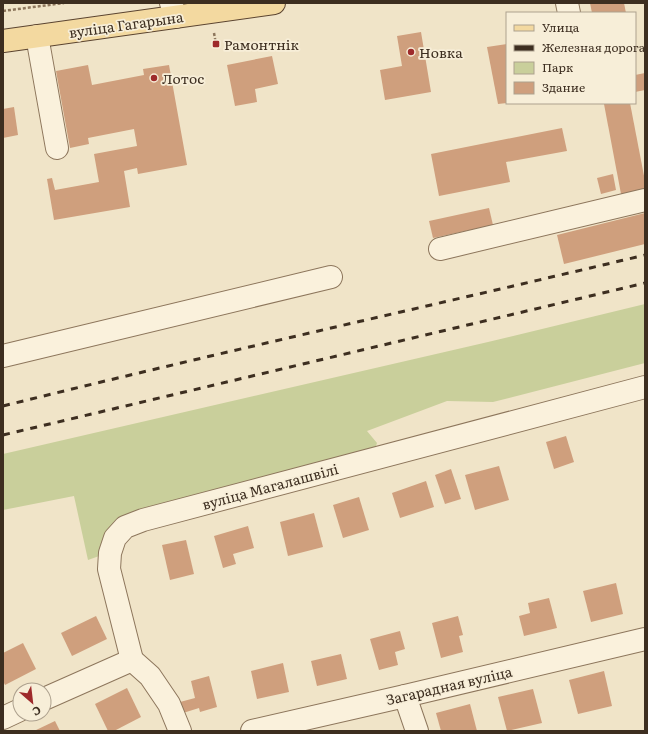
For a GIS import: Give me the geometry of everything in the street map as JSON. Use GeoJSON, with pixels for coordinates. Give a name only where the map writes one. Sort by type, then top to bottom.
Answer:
{"type":"FeatureCollection","features":[{"type":"Feature","properties":{"kind":"main road","name":"вуліца Гагарына"},"geometry":{"type":"LineString","coordinates":[[3,41],[173,10],[274,3]]}},
{"type":"Feature","properties":{"kind":"street"},"geometry":{"type":"LineString","coordinates":[[37,36],[58,148]]}},
{"type":"Feature","properties":{"kind":"street"},"geometry":{"type":"LineString","coordinates":[[440,249],[645,200]]}},
{"type":"Feature","properties":{"kind":"street"},"geometry":{"type":"LineString","coordinates":[[3,356],[331,277]]}},
{"type":"Feature","properties":{"kind":"street","name":"вуліца Магалашвілі"},"geometry":{"type":"LineString","coordinates":[[132,660],[109,568],[110,553],[115,538],[125,527],[143,520],[645,387]]}},
{"type":"Feature","properties":{"kind":"street","name":"Загарадная вуліца"},"geometry":{"type":"LineString","coordinates":[[252,731],[645,638]]}},
{"type":"Feature","properties":{"kind":"street"},"geometry":{"type":"LineString","coordinates":[[52,695],[132,660],[150,676],[168,704],[180,731]]}},
{"type":"Feature","properties":{"kind":"street"},"geometry":{"type":"LineString","coordinates":[[405,696],[417,731]]}},
{"type":"Feature","properties":{"kind":"path"},"geometry":{"type":"LineString","coordinates":[[3,11],[64,3]]}},
{"type":"Feature","properties":{"kind":"green space"},"geometry":{"type":"Polygon","coordinates":[[[645,304],[645,363],[493,402],[447,401],[367,431],[377,443],[373,455],[181,504],[102,555],[88,560],[74,496],[3,510],[3,454],[488,342],[645,304]]]}},
{"type":"Feature","properties":{"kind":"building"},"geometry":{"type":"Polygon","coordinates":[[[590,3],[624,3],[626,12],[592,12],[590,3]]]}},
{"type":"Feature","properties":{"kind":"building"},"geometry":{"type":"Polygon","coordinates":[[[421,32],[431,92],[385,100],[380,70],[402,66],[397,36],[421,32]]]}},
{"type":"Feature","properties":{"kind":"building"},"geometry":{"type":"Polygon","coordinates":[[[506,44],[506,103],[498,104],[487,47],[506,44]]]}},
{"type":"Feature","properties":{"kind":"building"},"geometry":{"type":"Polygon","coordinates":[[[272,56],[278,84],[255,89],[257,102],[235,106],[227,65],[272,56]]]}},
{"type":"Feature","properties":{"kind":"building"},"geometry":{"type":"Polygon","coordinates":[[[88,65],[92,85],[144,75],[143,69],[169,65],[187,165],[138,174],[137,168],[124,171],[130,207],[54,220],[47,179],[52,178],[55,190],[99,182],[94,154],[137,146],[134,129],[88,138],[89,144],[70,148],[56,71],[88,65]]]}},
{"type":"Feature","properties":{"kind":"building"},"geometry":{"type":"Polygon","coordinates":[[[645,73],[645,90],[636,92],[636,75],[645,73]]]}},
{"type":"Feature","properties":{"kind":"building"},"geometry":{"type":"Polygon","coordinates":[[[604,104],[630,104],[645,181],[645,189],[621,194],[604,104]]]}},
{"type":"Feature","properties":{"kind":"building"},"geometry":{"type":"Polygon","coordinates":[[[14,107],[18,135],[3,138],[3,109],[14,107]]]}},
{"type":"Feature","properties":{"kind":"building"},"geometry":{"type":"Polygon","coordinates":[[[562,128],[567,151],[506,162],[510,182],[439,196],[431,154],[562,128]]]}},
{"type":"Feature","properties":{"kind":"building"},"geometry":{"type":"Polygon","coordinates":[[[613,174],[616,190],[601,194],[597,178],[613,174]]]}},
{"type":"Feature","properties":{"kind":"building"},"geometry":{"type":"Polygon","coordinates":[[[489,208],[493,225],[433,238],[429,221],[489,208]]]}},
{"type":"Feature","properties":{"kind":"building"},"geometry":{"type":"Polygon","coordinates":[[[645,213],[645,244],[564,264],[557,235],[645,213]]]}},
{"type":"Feature","properties":{"kind":"building"},"geometry":{"type":"Polygon","coordinates":[[[566,436],[574,462],[554,469],[546,442],[566,436]]]}},
{"type":"Feature","properties":{"kind":"building"},"geometry":{"type":"Polygon","coordinates":[[[499,466],[509,500],[475,510],[465,475],[499,466]]]}},
{"type":"Feature","properties":{"kind":"building"},"geometry":{"type":"Polygon","coordinates":[[[451,469],[461,499],[445,504],[435,475],[451,469]]]}},
{"type":"Feature","properties":{"kind":"building"},"geometry":{"type":"Polygon","coordinates":[[[426,481],[434,507],[400,518],[392,493],[426,481]]]}},
{"type":"Feature","properties":{"kind":"building"},"geometry":{"type":"Polygon","coordinates":[[[359,497],[369,530],[343,538],[333,505],[359,497]]]}},
{"type":"Feature","properties":{"kind":"building"},"geometry":{"type":"Polygon","coordinates":[[[314,513],[323,547],[288,556],[280,522],[314,513]]]}},
{"type":"Feature","properties":{"kind":"building"},"geometry":{"type":"Polygon","coordinates":[[[248,526],[254,548],[233,554],[236,564],[223,568],[214,536],[248,526]]]}},
{"type":"Feature","properties":{"kind":"building"},"geometry":{"type":"Polygon","coordinates":[[[186,540],[194,574],[170,580],[162,545],[186,540]]]}},
{"type":"Feature","properties":{"kind":"building"},"geometry":{"type":"Polygon","coordinates":[[[616,583],[623,614],[591,622],[583,591],[616,583]]]}},
{"type":"Feature","properties":{"kind":"building"},"geometry":{"type":"Polygon","coordinates":[[[549,598],[557,628],[524,636],[519,616],[530,613],[528,603],[549,598]]]}},
{"type":"Feature","properties":{"kind":"building"},"geometry":{"type":"Polygon","coordinates":[[[96,616],[107,639],[72,656],[61,633],[96,616]]]}},
{"type":"Feature","properties":{"kind":"building"},"geometry":{"type":"Polygon","coordinates":[[[458,616],[463,635],[459,636],[463,652],[441,658],[432,623],[458,616]]]}},
{"type":"Feature","properties":{"kind":"building"},"geometry":{"type":"Polygon","coordinates":[[[400,631],[405,649],[395,652],[398,665],[379,670],[370,639],[400,631]]]}},
{"type":"Feature","properties":{"kind":"building"},"geometry":{"type":"Polygon","coordinates":[[[23,643],[36,669],[5,685],[3,681],[3,653],[23,643]]]}},
{"type":"Feature","properties":{"kind":"building"},"geometry":{"type":"Polygon","coordinates":[[[341,654],[347,679],[317,686],[311,661],[341,654]]]}},
{"type":"Feature","properties":{"kind":"building"},"geometry":{"type":"Polygon","coordinates":[[[283,663],[289,692],[257,699],[251,671],[283,663]]]}},
{"type":"Feature","properties":{"kind":"building"},"geometry":{"type":"Polygon","coordinates":[[[604,671],[612,706],[578,714],[569,680],[604,671]]]}},
{"type":"Feature","properties":{"kind":"building"},"geometry":{"type":"Polygon","coordinates":[[[209,676],[217,707],[200,712],[199,708],[183,713],[180,702],[195,698],[191,681],[209,676]]]}},
{"type":"Feature","properties":{"kind":"building"},"geometry":{"type":"Polygon","coordinates":[[[127,688],[141,717],[114,731],[108,731],[95,704],[127,688]]]}},
{"type":"Feature","properties":{"kind":"building"},"geometry":{"type":"Polygon","coordinates":[[[533,689],[542,723],[507,731],[498,697],[533,689]]]}},
{"type":"Feature","properties":{"kind":"building"},"geometry":{"type":"Polygon","coordinates":[[[470,704],[477,731],[441,731],[436,713],[470,704]]]}},
{"type":"Feature","properties":{"kind":"building"},"geometry":{"type":"Polygon","coordinates":[[[55,721],[60,731],[34,731],[55,721]]]}},
{"type":"Feature","properties":{"kind":"railway"},"geometry":{"type":"LineString","coordinates":[[3,406],[163,367],[645,255]]}},
{"type":"Feature","properties":{"kind":"railway"},"geometry":{"type":"LineString","coordinates":[[3,435],[645,283]]}},
{"type":"Feature","properties":{"kind":"place","name":"Рамонтнік"},"geometry":{"type":"Point","coordinates":[216,44]}},
{"type":"Feature","properties":{"kind":"place","name":"Новка"},"geometry":{"type":"Point","coordinates":[411,52]}},
{"type":"Feature","properties":{"kind":"place","name":"Лотос"},"geometry":{"type":"Point","coordinates":[154,78]}}]}
